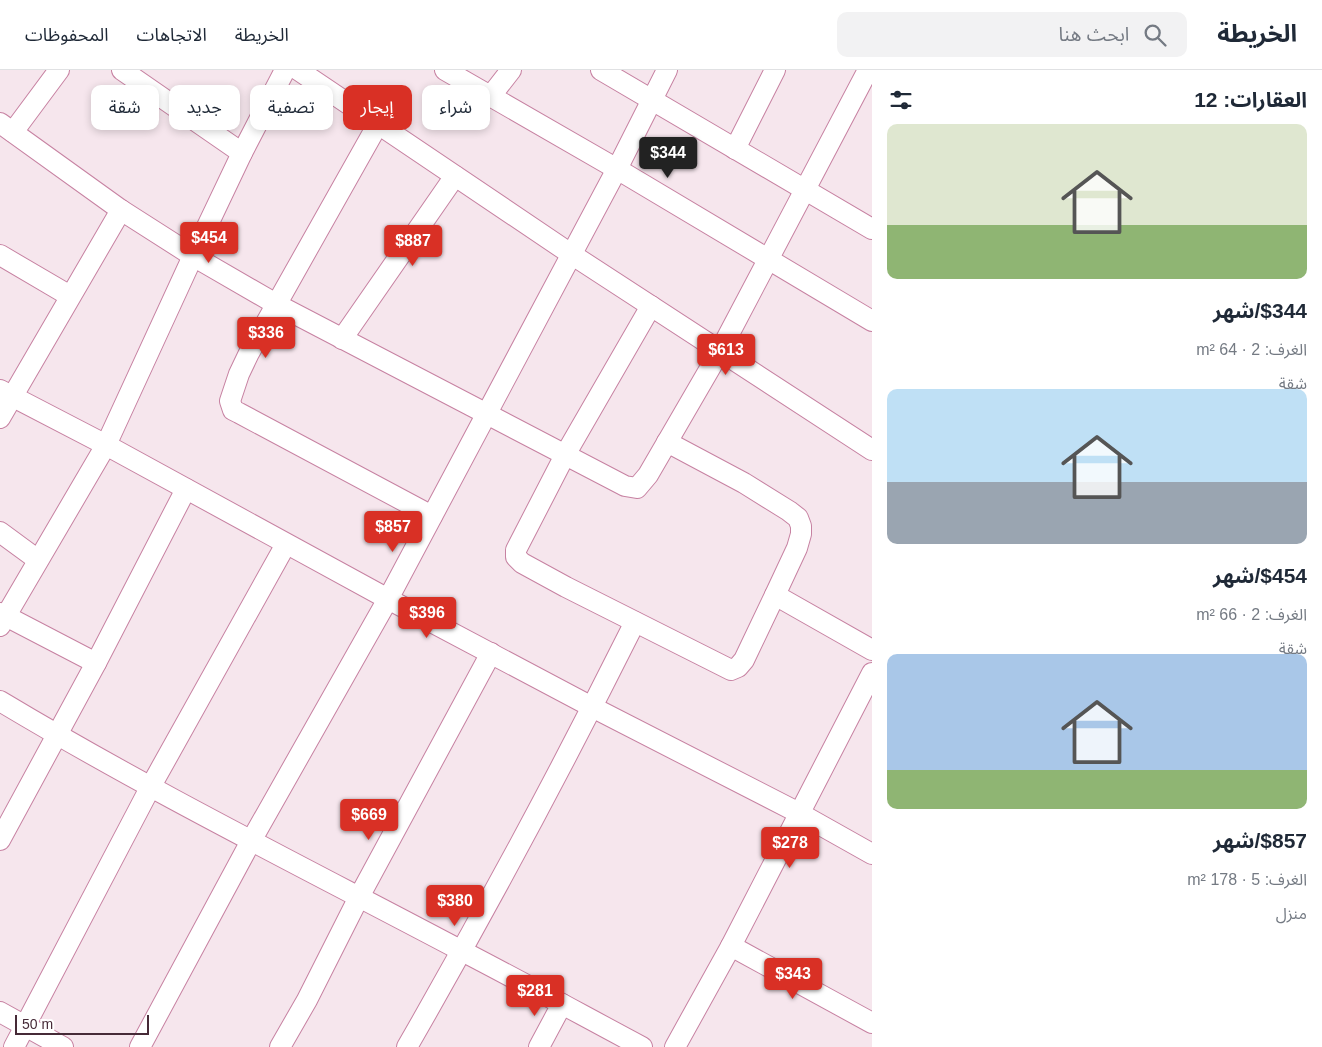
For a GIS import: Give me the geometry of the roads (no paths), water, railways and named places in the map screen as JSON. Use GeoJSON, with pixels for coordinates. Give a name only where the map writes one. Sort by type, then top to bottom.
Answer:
{"type":"FeatureCollection","features":[{"type":"Feature","properties":{"kind":"street"},"geometry":{"type":"LineString","coordinates":[[59,70],[6,127],[121,210],[193,256],[276,304],[624,486],[637,488],[648,475],[720,351],[868,70]]}},
{"type":"Feature","properties":{"kind":"street"},"geometry":{"type":"LineString","coordinates":[[122,70],[242,153]]}},
{"type":"Feature","properties":{"kind":"street"},"geometry":{"type":"LineString","coordinates":[[96,662],[2,618],[106,445],[242,153],[285,70]]}},
{"type":"Feature","properties":{"kind":"street"},"geometry":{"type":"LineString","coordinates":[[298,70],[343,100]]}},
{"type":"Feature","properties":{"kind":"street"},"geometry":{"type":"LineString","coordinates":[[445,70],[471,85]]}},
{"type":"Feature","properties":{"kind":"street"},"geometry":{"type":"LineString","coordinates":[[511,70],[490,96],[617,169],[872,322]]}},
{"type":"Feature","properties":{"kind":"street"},"geometry":{"type":"LineString","coordinates":[[601,70],[872,229]]}},
{"type":"Feature","properties":{"kind":"street"},"geometry":{"type":"LineString","coordinates":[[140,1047],[251,840],[388,599],[617,169],[667,70]]}},
{"type":"Feature","properties":{"kind":"street"},"geometry":{"type":"LineString","coordinates":[[735,149],[775,70]]}},
{"type":"Feature","properties":{"kind":"street"},"geometry":{"type":"LineString","coordinates":[[375,130],[276,304],[239,374],[230,401],[233,410],[432,516]]}},
{"type":"Feature","properties":{"kind":"street"},"geometry":{"type":"LineString","coordinates":[[387,130],[571,254],[872,450]]}},
{"type":"Feature","properties":{"kind":"street"},"geometry":{"type":"LineString","coordinates":[[342,339],[455,176]]}},
{"type":"Feature","properties":{"kind":"street"},"geometry":{"type":"LineString","coordinates":[[0,418],[6,393],[70,296],[121,210]]}},
{"type":"Feature","properties":{"kind":"street"},"geometry":{"type":"LineString","coordinates":[[0,255],[70,296]]}},
{"type":"Feature","properties":{"kind":"street"},"geometry":{"type":"LineString","coordinates":[[651,306],[566,455],[516,550],[516,557],[533,569],[731,670],[738,667],[744,660],[798,548],[801,526],[798,518],[790,511],[744,483],[667,442]]}},
{"type":"Feature","properties":{"kind":"street"},"geometry":{"type":"LineString","coordinates":[[6,393],[106,445],[388,599],[592,707],[799,813],[872,854]]}},
{"type":"Feature","properties":{"kind":"street"},"geometry":{"type":"LineString","coordinates":[[0,840],[186,489]]}},
{"type":"Feature","properties":{"kind":"street"},"geometry":{"type":"LineString","coordinates":[[0,532],[38,560]]}},
{"type":"Feature","properties":{"kind":"street"},"geometry":{"type":"LineString","coordinates":[[14,1047],[151,786],[286,544]]}},
{"type":"Feature","properties":{"kind":"street"},"geometry":{"type":"LineString","coordinates":[[775,595],[872,650]]}},
{"type":"Feature","properties":{"kind":"street"},"geometry":{"type":"LineString","coordinates":[[406,1047],[462,951],[592,707],[635,622]]}},
{"type":"Feature","properties":{"kind":"street"},"geometry":{"type":"LineString","coordinates":[[280,1047],[491,653]]}},
{"type":"Feature","properties":{"kind":"street"},"geometry":{"type":"LineString","coordinates":[[675,1047],[731,946],[872,673]]}},
{"type":"Feature","properties":{"kind":"street"},"geometry":{"type":"LineString","coordinates":[[0,701],[56,735],[642,1047]]}},
{"type":"Feature","properties":{"kind":"street"},"geometry":{"type":"LineString","coordinates":[[731,946],[872,1023]]}},
{"type":"Feature","properties":{"kind":"street"},"geometry":{"type":"LineString","coordinates":[[539,1047],[562,1004]]}},
{"type":"Feature","properties":{"kind":"street"},"geometry":{"type":"LineString","coordinates":[[0,1012],[63,1047]]}}]}
